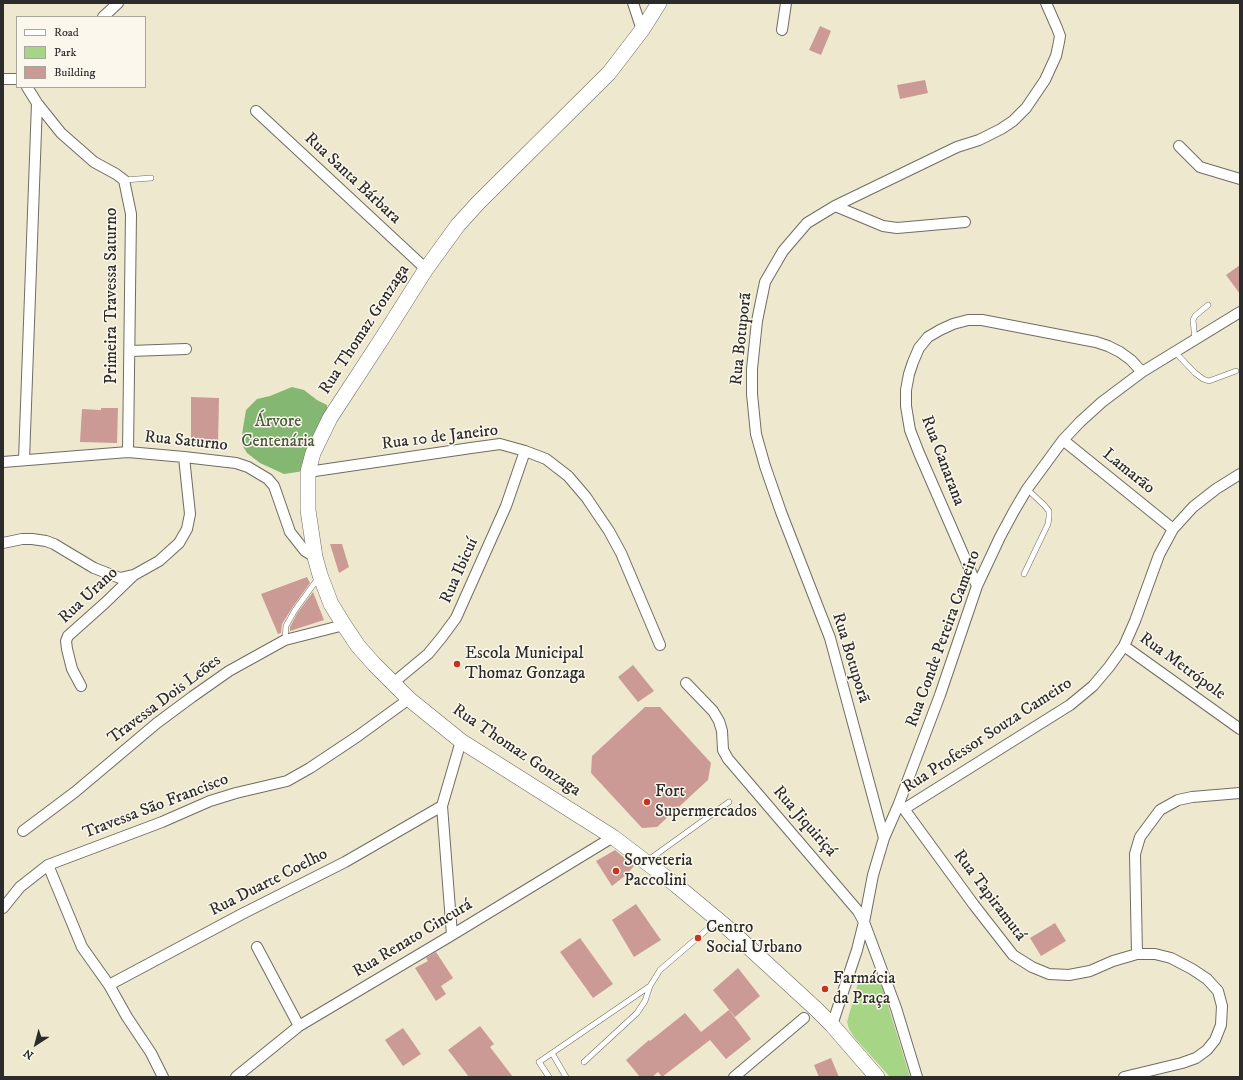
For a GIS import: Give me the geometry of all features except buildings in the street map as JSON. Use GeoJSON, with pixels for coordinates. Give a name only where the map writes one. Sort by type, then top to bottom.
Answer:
{"type":"FeatureCollection","features":[{"type":"Feature","properties":{"kind":"main road","name":"Rua Thomaz Gonzaga"},"geometry":{"type":"LineString","coordinates":[[659,3],[642,30],[609,73],[478,203],[458,225],[426,269],[330,418],[313,452],[308,472],[308,510],[315,557],[331,604],[344,625],[362,650],[409,699],[461,741],[613,837],[676,884],[718,920],[810,1014],[832,1025],[877,1077]]}},
{"type":"Feature","properties":{"kind":"street"},"geometry":{"type":"LineString","coordinates":[[104,16],[118,3]]}},
{"type":"Feature","properties":{"kind":"street"},"geometry":{"type":"LineString","coordinates":[[633,3],[642,30]]}},
{"type":"Feature","properties":{"kind":"street"},"geometry":{"type":"LineString","coordinates":[[782,30],[786,3]]}},
{"type":"Feature","properties":{"kind":"street","name":"Rua Botuporã"},"geometry":{"type":"LineString","coordinates":[[884,838],[830,638],[765,466],[756,434],[752,394],[752,369],[757,320],[765,282],[783,251],[807,223],[835,206],[957,147],[979,140],[1001,129],[1013,121],[1026,108],[1045,80],[1056,56],[1060,42],[1060,36],[1046,3]]}},
{"type":"Feature","properties":{"kind":"street"},"geometry":{"type":"LineString","coordinates":[[3,79],[16,79]]}},
{"type":"Feature","properties":{"kind":"street"},"geometry":{"type":"LineString","coordinates":[[28,88],[37,103],[61,132],[94,162],[124,180]]}},
{"type":"Feature","properties":{"kind":"street"},"geometry":{"type":"LineString","coordinates":[[24,460],[37,103]]}},
{"type":"Feature","properties":{"kind":"street","name":"Rua Santa Bárbara"},"geometry":{"type":"LineString","coordinates":[[256,111],[426,269]]}},
{"type":"Feature","properties":{"kind":"street"},"geometry":{"type":"LineString","coordinates":[[1179,146],[1200,167],[1240,179]]}},
{"type":"Feature","properties":{"kind":"street","name":"Primeira Travessa Saturno"},"geometry":{"type":"LineString","coordinates":[[124,180],[130,214],[128,452]]}},
{"type":"Feature","properties":{"kind":"street"},"geometry":{"type":"LineString","coordinates":[[835,206],[883,226],[897,228],[965,222]]}},
{"type":"Feature","properties":{"kind":"street","name":"Rua Conde Pereira Cameiro"},"geometry":{"type":"LineString","coordinates":[[832,1025],[864,922],[873,874],[884,838],[901,808],[977,586],[1000,537],[1027,489],[1063,440],[1102,402],[1142,372],[1240,312]]}},
{"type":"Feature","properties":{"kind":"street","name":"Rua Canarana"},"geometry":{"type":"LineString","coordinates":[[977,586],[910,430],[906,406],[906,390],[909,374],[919,348],[928,337],[953,324],[968,320],[982,320],[1096,342],[1120,352],[1132,360],[1142,372]]}},
{"type":"Feature","properties":{"kind":"street"},"geometry":{"type":"LineString","coordinates":[[130,351],[186,349]]}},
{"type":"Feature","properties":{"kind":"street","name":"Lamarão"},"geometry":{"type":"LineString","coordinates":[[1063,440],[1173,529]]}},
{"type":"Feature","properties":{"kind":"street","name":"Rua 10 de Janeiro"},"geometry":{"type":"LineString","coordinates":[[308,472],[500,444],[546,459],[568,476],[609,531],[621,552],[660,645]]}},
{"type":"Feature","properties":{"kind":"street","name":"Rua Ibicuí"},"geometry":{"type":"LineString","coordinates":[[393,683],[428,654],[456,618],[506,506],[525,451]]}},
{"type":"Feature","properties":{"kind":"street","name":"Rua Saturno"},"geometry":{"type":"LineString","coordinates":[[3,462],[128,452],[184,457],[242,465],[254,470],[268,480],[276,490],[290,532],[305,551],[315,557]]}},
{"type":"Feature","properties":{"kind":"street","name":"Rua Urano"},"geometry":{"type":"LineString","coordinates":[[81,686],[72,669],[66,641],[68,636],[134,575],[159,561],[179,543],[187,529],[190,514],[184,457]]}},
{"type":"Feature","properties":{"kind":"street","name":"Rua Professor Souza Cameiro"},"geometry":{"type":"LineString","coordinates":[[901,808],[1070,705],[1093,686],[1124,646],[1135,621],[1159,555],[1173,529],[1199,502],[1240,474]]}},
{"type":"Feature","properties":{"kind":"street","name":"Rua Urano"},"geometry":{"type":"LineString","coordinates":[[3,543],[22,538],[46,541],[54,544],[94,568],[120,578],[134,575]]}},
{"type":"Feature","properties":{"kind":"street","name":"Travessa Dois Leões"},"geometry":{"type":"LineString","coordinates":[[23,831],[75,792],[157,723],[229,671],[285,640],[344,625]]}},
{"type":"Feature","properties":{"kind":"street","name":"Rua Metrópole"},"geometry":{"type":"LineString","coordinates":[[1124,646],[1240,729]]}},
{"type":"Feature","properties":{"kind":"street","name":"Rua Jiquiriçá"},"geometry":{"type":"LineString","coordinates":[[686,683],[713,711],[720,721],[723,750],[728,759],[858,910],[864,922],[896,1008],[917,1077]]}},
{"type":"Feature","properties":{"kind":"street","name":"Travessa São Francisco"},"geometry":{"type":"LineString","coordinates":[[3,908],[20,887],[48,865],[162,822],[210,801],[236,793],[287,781],[310,768],[358,736],[409,699]]}},
{"type":"Feature","properties":{"kind":"street"},"geometry":{"type":"LineString","coordinates":[[452,935],[442,806],[461,741]]}},
{"type":"Feature","properties":{"kind":"street"},"geometry":{"type":"LineString","coordinates":[[1137,954],[1135,854],[1140,837],[1160,810],[1178,800],[1192,797],[1240,793]]}},
{"type":"Feature","properties":{"kind":"street","name":"Rua Duarte Coelho"},"geometry":{"type":"LineString","coordinates":[[109,985],[242,914],[345,862],[442,806]]}},
{"type":"Feature","properties":{"kind":"street","name":"Rua Tapiramutá"},"geometry":{"type":"LineString","coordinates":[[901,808],[1013,955],[1032,967],[1049,974],[1069,974],[1090,970],[1137,954],[1155,954],[1171,958],[1192,968],[1207,979],[1218,991],[1222,1006],[1221,1025],[1215,1040],[1207,1050],[1196,1058],[1182,1063],[1124,1077]]}},
{"type":"Feature","properties":{"kind":"street","name":"Rua Renato Cincurá"},"geometry":{"type":"LineString","coordinates":[[236,1077],[299,1026],[613,837]]}},
{"type":"Feature","properties":{"kind":"street"},"geometry":{"type":"LineString","coordinates":[[48,865],[82,947],[109,985],[127,1017],[151,1053],[163,1077]]}},
{"type":"Feature","properties":{"kind":"street"},"geometry":{"type":"LineString","coordinates":[[257,947],[299,1026]]}},
{"type":"Feature","properties":{"kind":"street"},"geometry":{"type":"LineString","coordinates":[[734,1077],[810,1014]]}},
{"type":"Feature","properties":{"kind":"lane"},"geometry":{"type":"LineString","coordinates":[[124,180],[151,178]]}},
{"type":"Feature","properties":{"kind":"lane"},"geometry":{"type":"LineString","coordinates":[[1194,340],[1193,320],[1195,316],[1208,305]]}},
{"type":"Feature","properties":{"kind":"lane"},"geometry":{"type":"LineString","coordinates":[[1175,352],[1195,373],[1203,379],[1210,381],[1236,371]]}},
{"type":"Feature","properties":{"kind":"lane"},"geometry":{"type":"LineString","coordinates":[[1024,574],[1050,517],[1049,511],[1027,489]]}},
{"type":"Feature","properties":{"kind":"lane"},"geometry":{"type":"LineString","coordinates":[[285,640],[286,626],[295,610],[320,575]]}},
{"type":"Feature","properties":{"kind":"lane"},"geometry":{"type":"LineString","coordinates":[[646,862],[729,802]]}},
{"type":"Feature","properties":{"kind":"lane"},"geometry":{"type":"LineString","coordinates":[[584,1062],[637,1013],[645,1001],[650,986],[660,970],[718,920]]}},
{"type":"Feature","properties":{"kind":"lane"},"geometry":{"type":"LineString","coordinates":[[549,1077],[539,1062],[650,986]]}},
{"type":"Feature","properties":{"kind":"lane"},"geometry":{"type":"LineString","coordinates":[[552,1053],[566,1077]]}},
{"type":"Feature","properties":{"kind":"green space","name":"Árvore Centenária"},"geometry":{"type":"Polygon","coordinates":[[[292,387],[304,390],[317,400],[327,405],[327,414],[304,471],[284,474],[260,463],[247,453],[241,443],[246,410],[257,399],[270,396],[292,387]]]}},
{"type":"Feature","properties":{"kind":"green space"},"geometry":{"type":"Polygon","coordinates":[[[866,974],[877,978],[883,989],[910,1077],[890,1077],[854,1037],[849,1029],[847,1022],[860,976],[866,974]]]}},
{"type":"Feature","properties":{"kind":"place","name":"Escola Municipal Thomaz Gonzaga"},"geometry":{"type":"Point","coordinates":[457,664]}},
{"type":"Feature","properties":{"kind":"place","name":"Fort Supermercados"},"geometry":{"type":"Point","coordinates":[647,802]}},
{"type":"Feature","properties":{"kind":"place","name":"Sorveteria Paccolini"},"geometry":{"type":"Point","coordinates":[616,871]}},
{"type":"Feature","properties":{"kind":"place","name":"Centro Social Urbano"},"geometry":{"type":"Point","coordinates":[698,938]}},
{"type":"Feature","properties":{"kind":"place","name":"Farmácia da Praça"},"geometry":{"type":"Point","coordinates":[825,989]}}]}
